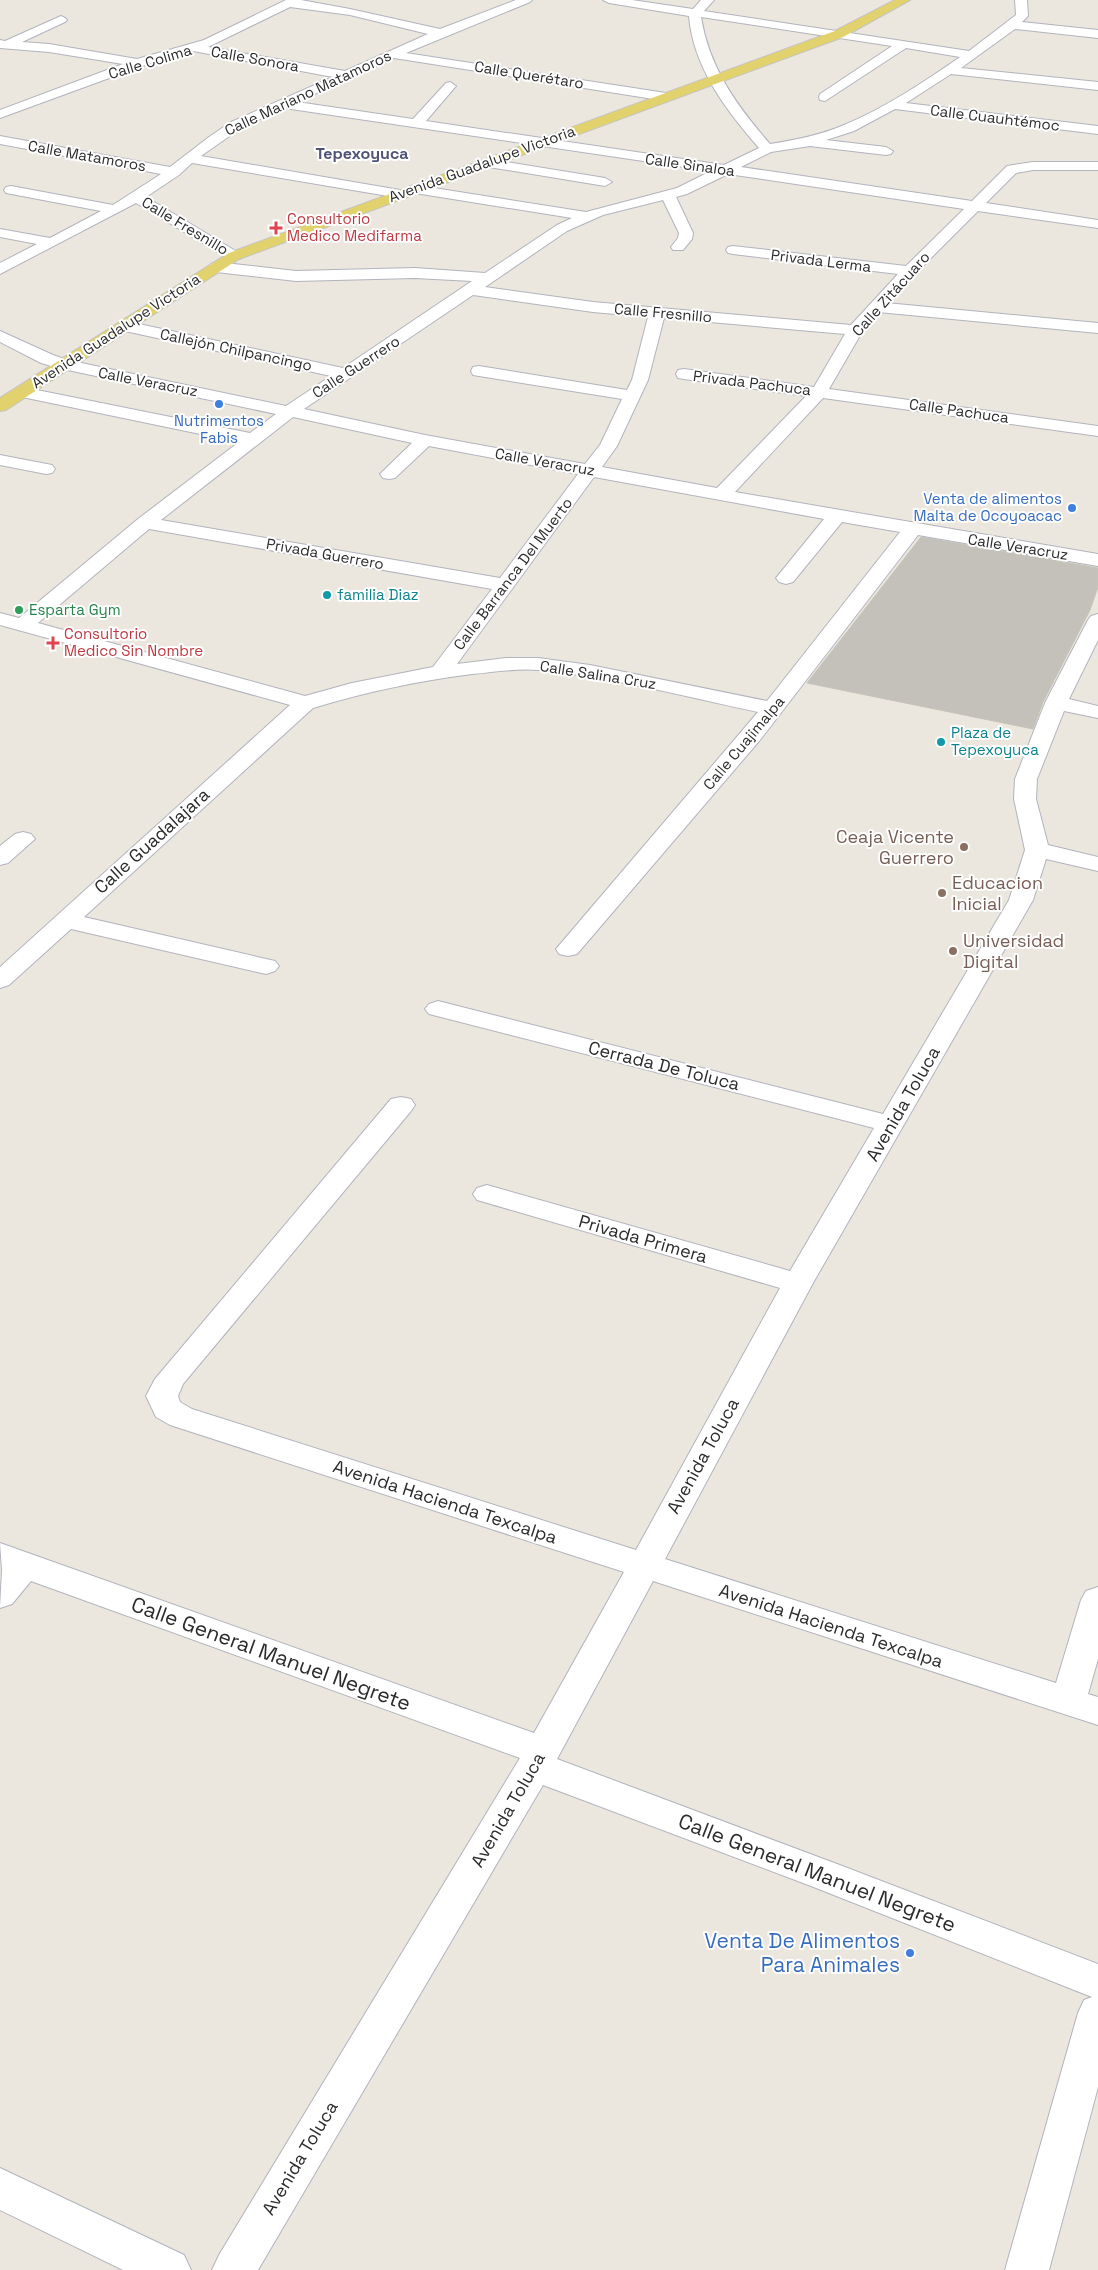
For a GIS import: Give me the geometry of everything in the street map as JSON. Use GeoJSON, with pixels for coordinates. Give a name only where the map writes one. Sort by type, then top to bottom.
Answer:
{"type":"FeatureCollection","features":[{"type":"Feature","properties":{"kind":"main road","name":"Avenida Guadalupe Victoria"},"geometry":{"type":"LineString","coordinates":[[0,406],[234,256],[839,34],[904,0]]}},
{"type":"Feature","properties":{"kind":"street"},"geometry":{"type":"LineString","coordinates":[[325,8],[341,0]]}},
{"type":"Feature","properties":{"kind":"street","name":"Calle Mariano Matamoros"},"geometry":{"type":"LineString","coordinates":[[0,269],[136,197],[174,172],[222,132],[440,33],[526,0]]}},
{"type":"Feature","properties":{"kind":"street"},"geometry":{"type":"LineString","coordinates":[[609,0],[973,55]]}},
{"type":"Feature","properties":{"kind":"street"},"geometry":{"type":"LineString","coordinates":[[708,0],[696,12],[695,16],[701,48],[715,79],[739,117],[767,149]]}},
{"type":"Feature","properties":{"kind":"street"},"geometry":{"type":"LineString","coordinates":[[724,170],[767,149],[808,142],[849,128],[892,105],[973,55],[1013,25],[1022,16],[1021,0]]}},
{"type":"Feature","properties":{"kind":"street"},"geometry":{"type":"LineString","coordinates":[[292,2],[440,33]]}},
{"type":"Feature","properties":{"kind":"street","name":"Calle Colima"},"geometry":{"type":"LineString","coordinates":[[0,114],[138,63],[195,48],[292,2]]}},
{"type":"Feature","properties":{"kind":"street"},"geometry":{"type":"LineString","coordinates":[[3,44],[61,20]]}},
{"type":"Feature","properties":{"kind":"street"},"geometry":{"type":"LineString","coordinates":[[1013,25],[1098,34]]}},
{"type":"Feature","properties":{"kind":"street"},"geometry":{"type":"LineString","coordinates":[[1049,41],[1061,30]]}},
{"type":"Feature","properties":{"kind":"street"},"geometry":{"type":"LineString","coordinates":[[3,44],[49,48],[138,63]]}},
{"type":"Feature","properties":{"kind":"street"},"geometry":{"type":"LineString","coordinates":[[825,97],[904,44]]}},
{"type":"Feature","properties":{"kind":"street","name":"Calle Sonora"},"geometry":{"type":"LineString","coordinates":[[195,48],[345,75]]}},
{"type":"Feature","properties":{"kind":"street","name":"Calle Querétaro"},"geometry":{"type":"LineString","coordinates":[[392,54],[666,97]]}},
{"type":"Feature","properties":{"kind":"street"},"geometry":{"type":"LineString","coordinates":[[949,70],[1098,86]]}},
{"type":"Feature","properties":{"kind":"street"},"geometry":{"type":"LineString","coordinates":[[1079,84],[1092,71]]}},
{"type":"Feature","properties":{"kind":"street"},"geometry":{"type":"LineString","coordinates":[[416,124],[450,86]]}},
{"type":"Feature","properties":{"kind":"street","name":"Calle Sinaloa"},"geometry":{"type":"LineString","coordinates":[[283,104],[1098,224]]}},
{"type":"Feature","properties":{"kind":"street","name":"Calle Cuauhtémoc"},"geometry":{"type":"LineString","coordinates":[[892,105],[1098,130]]}},
{"type":"Feature","properties":{"kind":"street","name":"Calle Matamoros"},"geometry":{"type":"LineString","coordinates":[[0,140],[174,172]]}},
{"type":"Feature","properties":{"kind":"street"},"geometry":{"type":"LineString","coordinates":[[808,142],[886,151]]}},
{"type":"Feature","properties":{"kind":"street"},"geometry":{"type":"LineString","coordinates":[[189,158],[400,194]]}},
{"type":"Feature","properties":{"kind":"street"},"geometry":{"type":"LineString","coordinates":[[488,163],[605,182]]}},
{"type":"Feature","properties":{"kind":"street","name":"Calle Zitácuaro"},"geometry":{"type":"LineString","coordinates":[[722,494],[819,392],[855,330],[874,307],[1012,169],[1033,166],[1098,166]]}},
{"type":"Feature","properties":{"kind":"street","name":"Calle Guerrero"},"geometry":{"type":"LineString","coordinates":[[24,626],[145,524],[290,410],[347,374],[562,228],[586,216],[668,196],[690,188],[724,170]]}},
{"type":"Feature","properties":{"kind":"street"},"geometry":{"type":"LineString","coordinates":[[415,189],[586,216]]}},
{"type":"Feature","properties":{"kind":"street"},"geometry":{"type":"LineString","coordinates":[[11,190],[113,209]]}},
{"type":"Feature","properties":{"kind":"street"},"geometry":{"type":"LineString","coordinates":[[668,196],[686,233],[678,247]]}},
{"type":"Feature","properties":{"kind":"street","name":"Calle Fresnillo"},"geometry":{"type":"LineString","coordinates":[[136,197],[234,256]]}},
{"type":"Feature","properties":{"kind":"street"},"geometry":{"type":"LineString","coordinates":[[0,233],[50,242]]}},
{"type":"Feature","properties":{"kind":"street","name":"Privada Lerma"},"geometry":{"type":"LineString","coordinates":[[733,250],[909,271]]}},
{"type":"Feature","properties":{"kind":"street","name":"Calle Fresnillo"},"geometry":{"type":"LineString","coordinates":[[216,267],[296,276],[415,272],[489,278]]}},
{"type":"Feature","properties":{"kind":"street","name":"Calle Fresnillo"},"geometry":{"type":"LineString","coordinates":[[472,290],[657,313],[855,330]]}},
{"type":"Feature","properties":{"kind":"street"},"geometry":{"type":"LineString","coordinates":[[874,307],[1098,328]]}},
{"type":"Feature","properties":{"kind":"street","name":"Calle Barranca Del Muerto"},"geometry":{"type":"LineString","coordinates":[[440,672],[608,446],[640,380],[657,313]]}},
{"type":"Feature","properties":{"kind":"street","name":"Callejón Chilpancingo"},"geometry":{"type":"LineString","coordinates":[[125,326],[347,374]]}},
{"type":"Feature","properties":{"kind":"street","name":"Calle Veracruz"},"geometry":{"type":"LineString","coordinates":[[0,336],[47,359],[64,364],[290,410],[425,440],[912,530],[1098,560]]}},
{"type":"Feature","properties":{"kind":"street"},"geometry":{"type":"LineString","coordinates":[[479,371],[633,396]]}},
{"type":"Feature","properties":{"kind":"street","name":"Privada Pachuca"},"geometry":{"type":"LineString","coordinates":[[684,374],[819,392]]}},
{"type":"Feature","properties":{"kind":"street"},"geometry":{"type":"LineString","coordinates":[[22,392],[253,439]]}},
{"type":"Feature","properties":{"kind":"street","name":"Calle Pachuca"},"geometry":{"type":"LineString","coordinates":[[819,392],[1098,431]]}},
{"type":"Feature","properties":{"kind":"street"},"geometry":{"type":"LineString","coordinates":[[388,474],[425,440]]}},
{"type":"Feature","properties":{"kind":"street"},"geometry":{"type":"LineString","coordinates":[[0,460],[46,469]]}},
{"type":"Feature","properties":{"kind":"street"},"geometry":{"type":"LineString","coordinates":[[786,578],[837,516]]}},
{"type":"Feature","properties":{"kind":"street","name":"Privada Guerrero"},"geometry":{"type":"LineString","coordinates":[[145,524],[505,585]]}},
{"type":"Feature","properties":{"kind":"street","name":"Calle Cuajimalpa"},"geometry":{"type":"LineString","coordinates":[[568,949],[773,709],[912,530]]}},
{"type":"Feature","properties":{"kind":"street"},"geometry":{"type":"LineString","coordinates":[[0,619],[305,703]]}},
{"type":"Feature","properties":{"kind":"street"},"geometry":{"type":"LineString","coordinates":[[1098,620],[1056,703],[1026,779],[1025,799],[1037,850],[1098,864]]}},
{"type":"Feature","properties":{"kind":"street","name":"Calle Salina Cruz"},"geometry":{"type":"LineString","coordinates":[[305,703],[352,689],[440,672],[506,664],[566,667],[773,709]]}},
{"type":"Feature","properties":{"kind":"street","name":"Calle Guadalajara"},"geometry":{"type":"LineString","coordinates":[[5,970],[65,920],[305,703]]}},
{"type":"Feature","properties":{"kind":"street"},"geometry":{"type":"LineString","coordinates":[[1056,703],[1098,712]]}},
{"type":"Feature","properties":{"kind":"street"},"geometry":{"type":"LineString","coordinates":[[0,858],[23,839]]}},
{"type":"Feature","properties":{"kind":"street","name":"Avenida Toluca"},"geometry":{"type":"LineString","coordinates":[[234,2270],[539,1758],[798,1283],[1008,924],[1021,900],[1037,850]]}},
{"type":"Feature","properties":{"kind":"street"},"geometry":{"type":"LineString","coordinates":[[65,920],[266,966]]}},
{"type":"Feature","properties":{"kind":"street","name":"Cerrada De Toluca"},"geometry":{"type":"LineString","coordinates":[[438,1008],[891,1124]]}},
{"type":"Feature","properties":{"kind":"street","name":"Avenida Hacienda Texcalpa"},"geometry":{"type":"LineString","coordinates":[[402,1105],[170,1379],[162,1396],[167,1409],[191,1420],[1083,1706]]}},
{"type":"Feature","properties":{"kind":"street","name":"Privada Primera"},"geometry":{"type":"LineString","coordinates":[[487,1194],[798,1283]]}},
{"type":"Feature","properties":{"kind":"street"},"geometry":{"type":"LineString","coordinates":[[0,1595],[12,1561]]}},
{"type":"Feature","properties":{"kind":"street","name":"Calle General Manuel Negrete"},"geometry":{"type":"LineString","coordinates":[[12,1561],[539,1758],[824,1875],[1098,1982]]}},
{"type":"Feature","properties":{"kind":"street"},"geometry":{"type":"LineString","coordinates":[[1083,1706],[1098,1600]]}},
{"type":"Feature","properties":{"kind":"street"},"geometry":{"type":"LineString","coordinates":[[1028,2270],[1098,2013]]}},
{"type":"Feature","properties":{"kind":"street"},"geometry":{"type":"LineString","coordinates":[[0,2188],[168,2270]]}},
{"type":"Feature","properties":{"kind":"building"},"geometry":{"type":"Polygon","coordinates":[[[921,537],[1098,568],[1098,587],[1090,610],[1043,702],[1033,729],[807,683],[921,537]]]}},
{"type":"Feature","properties":{"kind":"place","name":"Consultorio Medico Medifarma"},"geometry":{"type":"Point","coordinates":[276,228]}},
{"type":"Feature","properties":{"kind":"place","name":"Nutrimentos Fabis"},"geometry":{"type":"Point","coordinates":[219,404]}},
{"type":"Feature","properties":{"kind":"place","name":"Venta de alimentos Malta de Ocoyoacac"},"geometry":{"type":"Point","coordinates":[1072,508]}},
{"type":"Feature","properties":{"kind":"place","name":"familia Diaz"},"geometry":{"type":"Point","coordinates":[327,595]}},
{"type":"Feature","properties":{"kind":"place","name":"Esparta Gym"},"geometry":{"type":"Point","coordinates":[19,610]}},
{"type":"Feature","properties":{"kind":"place","name":"Consultorio Medico Sin Nombre"},"geometry":{"type":"Point","coordinates":[53,643]}},
{"type":"Feature","properties":{"kind":"place","name":"Plaza de Tepexoyuca"},"geometry":{"type":"Point","coordinates":[941,742]}},
{"type":"Feature","properties":{"kind":"place","name":"Ceaja Vicente Guerrero"},"geometry":{"type":"Point","coordinates":[964,847]}},
{"type":"Feature","properties":{"kind":"place","name":"Educacion Inicial"},"geometry":{"type":"Point","coordinates":[942,893]}},
{"type":"Feature","properties":{"kind":"place","name":"Universidad Digital"},"geometry":{"type":"Point","coordinates":[953,951]}},
{"type":"Feature","properties":{"kind":"place","name":"Venta De Alimentos Para Animales"},"geometry":{"type":"Point","coordinates":[910,1953]}},
{"type":"Feature","properties":{"kind":"district","name":"Tepexoyuca"},"geometry":{"type":"Point","coordinates":[362,153]}}]}
